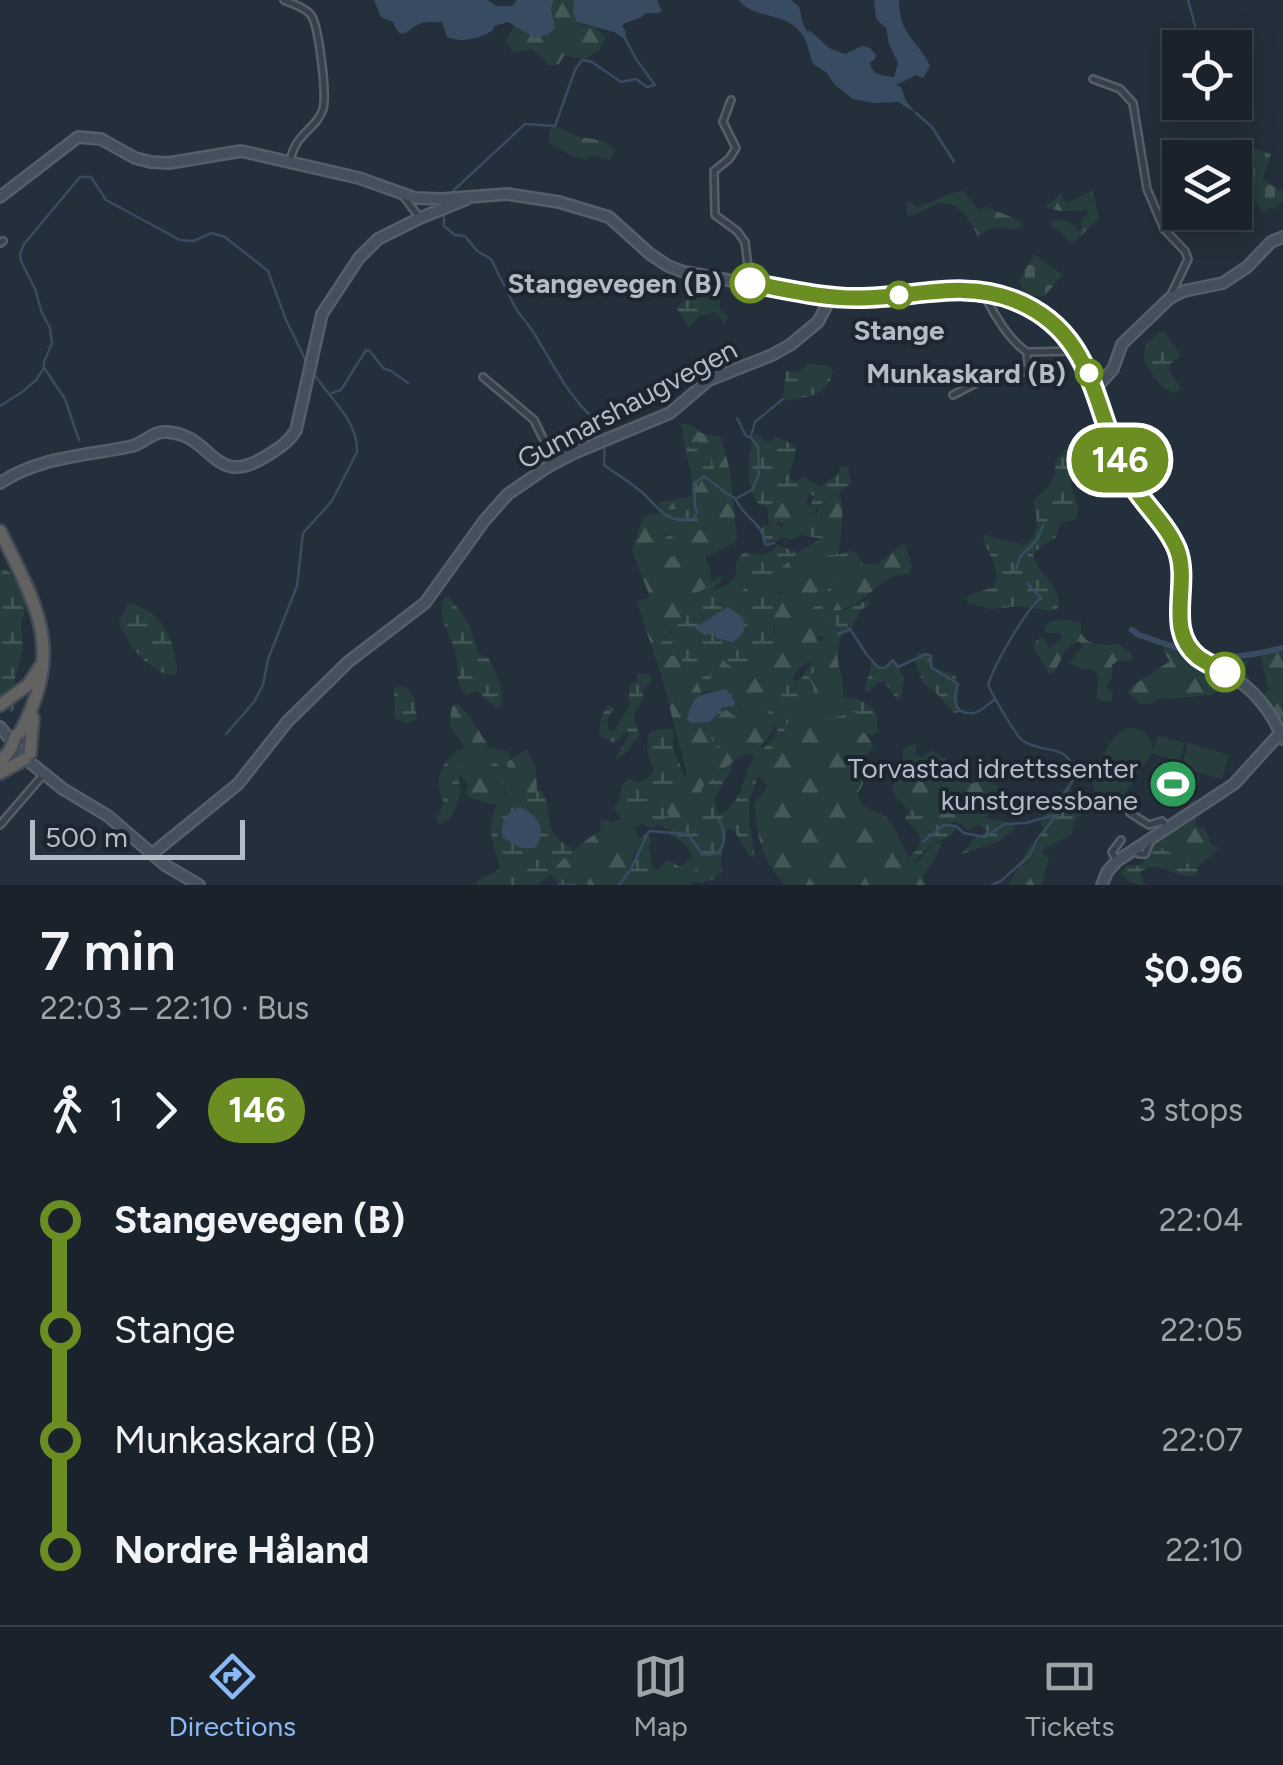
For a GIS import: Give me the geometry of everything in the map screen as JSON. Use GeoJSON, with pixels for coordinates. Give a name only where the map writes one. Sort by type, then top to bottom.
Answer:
{"type":"FeatureCollection","features":[{"type":"Feature","properties":{"kind":"highway"},"geometry":{"type":"LineString","coordinates":[[0,531],[33,599],[44,643],[38,694],[22,750],[0,763]]}},
{"type":"Feature","properties":{"kind":"highway"},"geometry":{"type":"LineString","coordinates":[[0,707],[35,676],[44,643]]}},
{"type":"Feature","properties":{"kind":"highway"},"geometry":{"type":"LineString","coordinates":[[0,773],[22,750],[43,682],[42,674]]}},
{"type":"Feature","properties":{"kind":"highway"},"geometry":{"type":"LineString","coordinates":[[23,722],[38,694]]}},
{"type":"Feature","properties":{"kind":"highway"},"geometry":{"type":"LineString","coordinates":[[0,707],[8,703],[18,705],[24,712],[22,750]]}},
{"type":"Feature","properties":{"kind":"main road"},"geometry":{"type":"LineString","coordinates":[[0,197],[70,141],[82,136],[106,140],[151,162],[248,152],[364,179],[404,195],[428,199],[515,194],[595,211],[618,222],[643,249],[673,269],[831,297],[866,298],[960,289],[988,292],[1020,302],[1043,315],[1078,351],[1128,476],[1178,553],[1182,575],[1179,621],[1186,642],[1199,658],[1253,693],[1282,734],[1234,784],[1117,861],[1102,885]]}},
{"type":"Feature","properties":{"kind":"main road"},"geometry":{"type":"LineString","coordinates":[[0,483],[30,467],[137,445],[160,432],[189,437],[228,466],[246,467],[262,459],[289,440],[296,430],[321,317],[328,301],[370,244],[470,196]]}},
{"type":"Feature","properties":{"kind":"main road"},"geometry":{"type":"LineString","coordinates":[[1095,389],[1113,369],[1122,344],[1170,298],[1224,283],[1283,237]]}},
{"type":"Feature","properties":{"kind":"main road","name":"Gunnarshaugvegen"},"geometry":{"type":"LineString","coordinates":[[152,854],[236,786],[280,730],[330,679],[425,603],[499,503],[524,482],[587,448],[678,408],[710,380],[781,350],[814,326],[831,297]]}},
{"type":"Feature","properties":{"kind":"main road"},"geometry":{"type":"LineString","coordinates":[[0,727],[63,788],[108,816],[174,871],[199,885]]}},
{"type":"Feature","properties":{"kind":"street"},"geometry":{"type":"LineString","coordinates":[[284,0],[304,8],[312,17],[326,90],[321,114],[296,142],[290,161]]}},
{"type":"Feature","properties":{"kind":"street"},"geometry":{"type":"LineString","coordinates":[[1093,79],[1120,89],[1134,103],[1148,189],[1164,229],[1185,251],[1188,260],[1170,298]]}},
{"type":"Feature","properties":{"kind":"street"},"geometry":{"type":"LineString","coordinates":[[731,100],[723,122],[736,148],[714,171],[715,215],[745,242],[750,283]]}},
{"type":"Feature","properties":{"kind":"street"},"geometry":{"type":"LineString","coordinates":[[404,195],[420,218]]}},
{"type":"Feature","properties":{"kind":"street"},"geometry":{"type":"LineString","coordinates":[[988,292],[986,298],[996,319],[1020,348],[1027,352],[1078,351]]}},
{"type":"Feature","properties":{"kind":"street"},"geometry":{"type":"LineString","coordinates":[[953,395],[995,373],[1020,374],[1028,367],[1027,352]]}},
{"type":"Feature","properties":{"kind":"street"},"geometry":{"type":"LineString","coordinates":[[483,377],[534,420],[555,464]]}},
{"type":"Feature","properties":{"kind":"street"},"geometry":{"type":"LineString","coordinates":[[0,825],[28,793],[41,770]]}},
{"type":"Feature","properties":{"kind":"street"},"geometry":{"type":"LineString","coordinates":[[1130,813],[1150,825],[1162,821],[1168,827]]}},
{"type":"Feature","properties":{"kind":"street"},"geometry":{"type":"LineString","coordinates":[[1117,861],[1112,852],[1121,840]]}},
{"type":"Feature","properties":{"kind":"green space"},"geometry":{"type":"Polygon","coordinates":[[[554,0],[574,0],[579,24],[595,27],[606,38],[599,50],[586,59],[564,56],[559,64],[550,66],[532,49],[513,52],[505,42],[514,26],[553,14],[554,0]]]}},
{"type":"Feature","properties":{"kind":"green space"},"geometry":{"type":"Polygon","coordinates":[[[553,127],[602,141],[616,150],[609,160],[593,155],[575,157],[549,143],[549,130],[553,127]]]}},
{"type":"Feature","properties":{"kind":"green space"},"geometry":{"type":"Polygon","coordinates":[[[1252,148],[1271,154],[1263,179],[1283,192],[1283,201],[1264,213],[1252,199],[1252,148]]]}},
{"type":"Feature","properties":{"kind":"green space"},"geometry":{"type":"Polygon","coordinates":[[[963,191],[979,210],[986,207],[1025,226],[1014,230],[993,227],[978,236],[963,213],[947,203],[907,216],[907,203],[919,207],[963,191]]]}},
{"type":"Feature","properties":{"kind":"green space"},"geometry":{"type":"Polygon","coordinates":[[[1093,191],[1099,219],[1071,244],[1052,228],[1050,221],[1063,219],[1078,232],[1087,210],[1045,207],[1060,194],[1066,203],[1093,191]]]}},
{"type":"Feature","properties":{"kind":"green space"},"geometry":{"type":"Polygon","coordinates":[[[1034,254],[1063,275],[1044,296],[1025,296],[1019,281],[1034,254]]]}},
{"type":"Feature","properties":{"kind":"green space"},"geometry":{"type":"Polygon","coordinates":[[[704,290],[720,299],[719,308],[728,317],[723,325],[715,312],[699,316],[689,328],[676,307],[704,290]]]}},
{"type":"Feature","properties":{"kind":"green space"},"geometry":{"type":"Polygon","coordinates":[[[1159,332],[1166,333],[1181,356],[1169,369],[1181,389],[1174,393],[1158,382],[1144,358],[1145,348],[1159,332]]]}},
{"type":"Feature","properties":{"kind":"green space"},"geometry":{"type":"Polygon","coordinates":[[[809,364],[833,370],[828,385],[810,396],[787,401],[783,397],[786,371],[797,373],[809,364]]]}},
{"type":"Feature","properties":{"kind":"green space"},"geometry":{"type":"Polygon","coordinates":[[[681,424],[721,437],[730,471],[736,542],[705,557],[711,584],[683,598],[682,617],[664,638],[674,655],[678,654],[696,677],[702,694],[691,704],[691,723],[702,722],[717,748],[721,746],[718,714],[726,710],[744,715],[721,683],[711,692],[706,685],[712,675],[710,655],[751,664],[749,644],[775,635],[774,603],[800,597],[782,592],[768,595],[762,586],[798,553],[823,539],[817,510],[840,492],[838,555],[827,555],[834,580],[817,592],[814,608],[817,642],[827,637],[819,617],[823,612],[836,621],[840,635],[843,634],[838,660],[843,697],[829,715],[831,718],[856,712],[860,719],[861,731],[874,747],[861,763],[863,784],[857,794],[864,806],[891,823],[909,857],[906,859],[916,863],[934,843],[942,842],[922,877],[926,885],[785,885],[765,857],[755,804],[767,786],[758,776],[766,768],[793,705],[814,689],[809,677],[823,662],[809,660],[803,665],[789,681],[775,708],[767,711],[774,726],[755,756],[746,754],[702,788],[701,809],[676,821],[670,830],[658,825],[668,815],[663,807],[686,783],[686,770],[637,602],[650,597],[632,551],[643,517],[659,513],[658,503],[692,496],[681,424]],[[677,509],[665,510],[672,524],[665,535],[676,541],[711,525],[711,520],[677,509]]]}},
{"type":"Feature","properties":{"kind":"green space"},"geometry":{"type":"Polygon","coordinates":[[[755,434],[768,442],[776,437],[796,446],[790,479],[796,482],[804,477],[820,487],[837,475],[842,466],[848,467],[851,484],[816,508],[815,515],[827,534],[823,539],[802,535],[790,540],[782,537],[774,543],[798,553],[762,586],[764,592],[804,593],[774,604],[775,647],[764,651],[749,644],[748,668],[732,668],[716,654],[710,655],[712,675],[707,686],[711,692],[702,694],[696,677],[684,675],[686,666],[678,654],[669,657],[660,651],[659,646],[682,617],[682,598],[703,590],[721,575],[721,581],[713,588],[718,604],[723,608],[729,600],[734,604],[742,601],[740,571],[735,569],[737,560],[744,552],[762,554],[773,550],[776,546],[770,542],[762,543],[762,526],[800,525],[815,497],[809,493],[808,499],[798,494],[771,507],[754,498],[749,476],[755,434]]]}},
{"type":"Feature","properties":{"kind":"green space"},"geometry":{"type":"Polygon","coordinates":[[[696,441],[717,449],[711,457],[720,475],[714,482],[705,474],[698,487],[693,485],[691,463],[686,456],[687,448],[696,441]]]}},
{"type":"Feature","properties":{"kind":"green space"},"geometry":{"type":"Polygon","coordinates":[[[1074,444],[1081,455],[1071,482],[1079,509],[1075,520],[1060,522],[1056,537],[1033,553],[1057,592],[1058,608],[992,609],[969,604],[969,595],[992,587],[997,577],[984,535],[1024,545],[1033,536],[1037,526],[1033,502],[1052,481],[1055,462],[1074,444]]]}},
{"type":"Feature","properties":{"kind":"green space"},"geometry":{"type":"Polygon","coordinates":[[[798,493],[808,498],[806,519],[800,525],[776,521],[769,524],[767,507],[798,493]]]}},
{"type":"Feature","properties":{"kind":"green space"},"geometry":{"type":"Polygon","coordinates":[[[665,510],[700,510],[711,525],[676,541],[677,555],[671,557],[666,540],[672,524],[664,516],[665,510]]]}},
{"type":"Feature","properties":{"kind":"green space"},"geometry":{"type":"Polygon","coordinates":[[[904,543],[912,565],[909,574],[889,579],[846,608],[835,611],[825,601],[836,582],[862,565],[879,563],[904,543]]]}},
{"type":"Feature","properties":{"kind":"green space"},"geometry":{"type":"Polygon","coordinates":[[[848,551],[858,554],[863,564],[836,582],[825,601],[835,611],[867,600],[870,603],[860,611],[850,632],[840,635],[835,621],[823,612],[819,617],[824,637],[818,636],[817,642],[809,615],[817,592],[834,580],[822,566],[827,555],[848,551]]]}},
{"type":"Feature","properties":{"kind":"green space"},"geometry":{"type":"Polygon","coordinates":[[[0,569],[7,569],[20,587],[26,606],[21,624],[23,650],[11,712],[0,704],[0,569]]]}},
{"type":"Feature","properties":{"kind":"green space"},"geometry":{"type":"Polygon","coordinates":[[[737,570],[744,594],[742,601],[723,608],[713,597],[713,590],[728,584],[737,570]]]}},
{"type":"Feature","properties":{"kind":"green space"},"geometry":{"type":"Polygon","coordinates":[[[444,597],[449,597],[469,623],[479,654],[492,664],[502,693],[502,705],[497,708],[479,692],[466,695],[462,689],[456,654],[443,619],[444,597]]]}},
{"type":"Feature","properties":{"kind":"green space"},"geometry":{"type":"Polygon","coordinates":[[[128,603],[150,613],[165,628],[176,660],[177,672],[172,676],[147,662],[127,639],[119,622],[128,603]]]}},
{"type":"Feature","properties":{"kind":"green space"},"geometry":{"type":"Polygon","coordinates":[[[1058,619],[1081,622],[1086,640],[1118,644],[1131,653],[1129,661],[1112,665],[1112,678],[1106,686],[1113,692],[1111,702],[1097,698],[1095,671],[1070,662],[1083,646],[1079,641],[1066,649],[1054,673],[1049,674],[1033,645],[1041,636],[1050,647],[1062,638],[1059,633],[1044,631],[1047,623],[1058,619]]]}},
{"type":"Feature","properties":{"kind":"green space"},"geometry":{"type":"Polygon","coordinates":[[[1166,643],[1218,668],[1248,660],[1249,680],[1210,695],[1160,698],[1152,704],[1140,704],[1128,693],[1170,661],[1163,651],[1166,643]]]}},
{"type":"Feature","properties":{"kind":"green space"},"geometry":{"type":"Polygon","coordinates":[[[1283,646],[1283,724],[1261,697],[1269,690],[1260,655],[1283,646]]]}},
{"type":"Feature","properties":{"kind":"green space"},"geometry":{"type":"Polygon","coordinates":[[[824,649],[828,653],[809,677],[814,692],[799,697],[793,705],[750,799],[755,859],[734,830],[728,829],[722,851],[723,872],[699,883],[690,851],[669,835],[671,830],[677,822],[701,809],[702,788],[730,765],[732,768],[714,799],[719,815],[733,804],[754,757],[778,732],[767,711],[769,706],[775,707],[789,682],[796,674],[793,679],[801,678],[812,662],[804,664],[824,649]]]}},
{"type":"Feature","properties":{"kind":"green space"},"geometry":{"type":"Polygon","coordinates":[[[919,652],[928,655],[934,668],[955,675],[959,712],[954,713],[924,685],[916,665],[919,652]]]}},
{"type":"Feature","properties":{"kind":"green space"},"geometry":{"type":"Polygon","coordinates":[[[871,662],[883,668],[896,662],[904,680],[901,699],[884,682],[865,691],[871,662]]]}},
{"type":"Feature","properties":{"kind":"green space"},"geometry":{"type":"Polygon","coordinates":[[[637,673],[651,677],[634,719],[640,735],[617,759],[630,734],[626,731],[615,743],[601,737],[601,721],[608,705],[613,709],[608,725],[610,731],[615,730],[629,706],[629,686],[637,682],[637,673]]]}},
{"type":"Feature","properties":{"kind":"green space"},"geometry":{"type":"Polygon","coordinates":[[[725,680],[744,716],[739,719],[726,710],[719,714],[721,747],[717,748],[702,722],[710,722],[722,708],[730,708],[716,692],[711,692],[725,680]]]}},
{"type":"Feature","properties":{"kind":"green space"},"geometry":{"type":"Polygon","coordinates":[[[404,686],[413,696],[416,710],[416,720],[406,724],[395,718],[394,688],[404,686]]]}},
{"type":"Feature","properties":{"kind":"green space"},"geometry":{"type":"Polygon","coordinates":[[[840,697],[871,706],[878,732],[861,732],[856,712],[831,718],[829,715],[840,697]]]}},
{"type":"Feature","properties":{"kind":"green space"},"geometry":{"type":"Polygon","coordinates":[[[457,703],[489,747],[491,764],[500,780],[500,800],[496,805],[465,794],[468,785],[460,775],[464,746],[449,726],[452,707],[457,703]]]}},
{"type":"Feature","properties":{"kind":"green space"},"geometry":{"type":"Polygon","coordinates":[[[1127,728],[1146,733],[1153,751],[1158,735],[1185,743],[1179,762],[1152,753],[1121,799],[1102,796],[1094,790],[1090,774],[1116,735],[1127,728]]]}},
{"type":"Feature","properties":{"kind":"green space"},"geometry":{"type":"Polygon","coordinates":[[[660,729],[674,732],[673,746],[686,783],[663,807],[668,814],[665,820],[652,828],[641,824],[631,828],[614,809],[622,785],[630,779],[639,783],[654,770],[647,743],[650,733],[660,729]]]}},
{"type":"Feature","properties":{"kind":"green space"},"geometry":{"type":"Polygon","coordinates":[[[917,743],[915,754],[921,757],[932,751],[971,784],[983,780],[1007,793],[979,825],[968,830],[956,821],[950,823],[920,810],[910,811],[892,787],[903,768],[903,749],[917,743]]]}},
{"type":"Feature","properties":{"kind":"green space"},"geometry":{"type":"Polygon","coordinates":[[[1188,743],[1229,755],[1222,779],[1181,768],[1188,743]]]}},
{"type":"Feature","properties":{"kind":"green space"},"geometry":{"type":"Polygon","coordinates":[[[489,747],[511,755],[503,783],[506,797],[528,798],[542,791],[552,830],[573,849],[556,865],[556,876],[566,882],[580,876],[588,885],[559,885],[550,874],[537,885],[475,885],[500,867],[491,825],[500,800],[500,780],[491,764],[489,747]]]}},
{"type":"Feature","properties":{"kind":"green space"},"geometry":{"type":"Polygon","coordinates":[[[458,749],[461,792],[452,816],[440,825],[436,820],[444,803],[440,773],[458,749]]]}},
{"type":"Feature","properties":{"kind":"green space"},"geometry":{"type":"Polygon","coordinates":[[[527,749],[536,769],[537,791],[528,798],[507,797],[503,783],[508,774],[507,762],[527,749]]]}},
{"type":"Feature","properties":{"kind":"green space","name":"Torvastad idrettssenter kunstgressbane"},"geometry":{"type":"Polygon","coordinates":[[[1154,764],[1200,776],[1193,804],[1147,792],[1154,764]]]}},
{"type":"Feature","properties":{"kind":"green space"},"geometry":{"type":"Polygon","coordinates":[[[1067,787],[1071,791],[1070,809],[1081,810],[1083,814],[1074,821],[1072,835],[1020,865],[1031,843],[1039,841],[1044,830],[1040,819],[1056,806],[1067,787]]]}},
{"type":"Feature","properties":{"kind":"green space"},"geometry":{"type":"Polygon","coordinates":[[[1198,805],[1203,809],[1196,815],[1196,825],[1205,829],[1211,844],[1219,848],[1196,869],[1153,841],[1151,835],[1198,805]]]}},
{"type":"Feature","properties":{"kind":"green space"},"geometry":{"type":"Polygon","coordinates":[[[919,810],[956,829],[904,868],[920,842],[918,833],[905,818],[910,811],[919,810]]]}},
{"type":"Feature","properties":{"kind":"green space"},"geometry":{"type":"Polygon","coordinates":[[[985,817],[1013,824],[1015,828],[1001,840],[962,854],[975,837],[987,831],[978,824],[985,817]]]}},
{"type":"Feature","properties":{"kind":"green space"},"geometry":{"type":"Polygon","coordinates":[[[623,818],[631,828],[635,827],[638,838],[629,885],[588,885],[582,878],[563,882],[556,876],[554,869],[600,831],[601,819],[613,822],[623,818]]]}},
{"type":"Feature","properties":{"kind":"green space"},"geometry":{"type":"Polygon","coordinates":[[[647,833],[652,869],[657,870],[666,861],[673,862],[675,869],[654,877],[649,885],[629,885],[636,841],[647,833]]]}},
{"type":"Feature","properties":{"kind":"green space"},"geometry":{"type":"Polygon","coordinates":[[[1151,835],[1153,842],[1198,870],[1197,875],[1156,867],[1141,871],[1146,885],[1126,878],[1121,872],[1127,865],[1139,866],[1144,862],[1140,839],[1151,835]]]}},
{"type":"Feature","properties":{"kind":"green space"},"geometry":{"type":"Polygon","coordinates":[[[1040,851],[1049,858],[1042,885],[1008,885],[1020,865],[1040,851]]]}},
{"type":"Feature","properties":{"kind":"green space"},"geometry":{"type":"Polygon","coordinates":[[[692,858],[697,879],[691,885],[649,885],[655,876],[661,877],[674,864],[680,867],[692,858]]]}},
{"type":"Feature","properties":{"kind":"water"},"geometry":{"type":"Polygon","coordinates":[[[374,0],[488,0],[496,6],[512,6],[517,0],[554,0],[551,9],[555,28],[535,38],[508,22],[481,36],[458,40],[447,37],[442,22],[429,22],[401,34],[393,22],[381,17],[374,0]]]}},
{"type":"Feature","properties":{"kind":"water"},"geometry":{"type":"Polygon","coordinates":[[[574,0],[657,0],[662,11],[646,13],[622,26],[625,39],[577,22],[574,0]]]}},
{"type":"Feature","properties":{"kind":"water"},"geometry":{"type":"Polygon","coordinates":[[[738,0],[791,0],[799,6],[806,30],[829,48],[845,54],[863,46],[870,48],[876,55],[870,63],[873,70],[894,77],[898,63],[886,28],[876,19],[874,0],[899,0],[902,22],[930,66],[923,78],[916,75],[896,85],[916,113],[898,102],[853,99],[813,64],[806,41],[795,27],[753,11],[738,0]]]}},
{"type":"Feature","properties":{"kind":"water"},"geometry":{"type":"Polygon","coordinates":[[[728,607],[743,618],[743,633],[736,640],[716,638],[714,633],[705,635],[694,628],[728,607]]]}},
{"type":"Feature","properties":{"kind":"water"},"geometry":{"type":"Polygon","coordinates":[[[726,689],[735,701],[734,706],[722,708],[710,722],[691,723],[687,719],[696,699],[726,689]]]}},
{"type":"Feature","properties":{"kind":"water"},"geometry":{"type":"Polygon","coordinates":[[[519,807],[539,823],[541,835],[535,848],[521,848],[503,838],[505,820],[519,807]]]}},
{"type":"Feature","properties":{"kind":"waterway"},"geometry":{"type":"LineString","coordinates":[[1188,0],[1196,30]]}},
{"type":"Feature","properties":{"kind":"waterway"},"geometry":{"type":"LineString","coordinates":[[454,194],[525,124],[555,126],[582,60],[592,62],[621,82],[636,79],[647,87],[655,85],[625,38]]}},
{"type":"Feature","properties":{"kind":"waterway"},"geometry":{"type":"LineString","coordinates":[[916,113],[932,127],[954,162]]}},
{"type":"Feature","properties":{"kind":"waterway"},"geometry":{"type":"LineString","coordinates":[[0,406],[36,380],[52,343],[50,328],[20,254],[80,177],[91,177],[106,200],[180,240],[193,241],[212,233],[225,237],[268,271],[307,363]]}},
{"type":"Feature","properties":{"kind":"waterway"},"geometry":{"type":"LineString","coordinates":[[444,214],[444,226],[455,235],[465,236],[477,251],[491,259],[516,309],[565,385],[600,425],[605,436],[604,465],[666,515],[677,519],[693,519],[697,513],[694,484],[704,476],[735,498],[761,530],[766,545],[774,543]]}},
{"type":"Feature","properties":{"kind":"waterway"},"geometry":{"type":"LineString","coordinates":[[332,393],[341,390],[366,350],[383,368],[408,383]]}},
{"type":"Feature","properties":{"kind":"waterway"},"geometry":{"type":"LineString","coordinates":[[45,369],[65,399],[79,440]]}},
{"type":"Feature","properties":{"kind":"waterway"},"geometry":{"type":"LineString","coordinates":[[226,734],[254,702],[263,685],[268,659],[297,586],[303,533],[332,501],[357,452],[348,420],[314,374]]}},
{"type":"Feature","properties":{"kind":"waterway"},"geometry":{"type":"LineString","coordinates":[[751,436],[755,422],[783,399]]}},
{"type":"Feature","properties":{"kind":"waterway"},"geometry":{"type":"LineString","coordinates":[[737,418],[746,436],[758,447],[759,474],[752,490],[737,498]]}},
{"type":"Feature","properties":{"kind":"waterway"},"geometry":{"type":"LineString","coordinates":[[1016,570],[1020,557],[1037,540],[1043,526]]}},
{"type":"Feature","properties":{"kind":"waterway"},"geometry":{"type":"LineString","coordinates":[[992,885],[1029,856],[1062,809],[1063,796],[1075,777],[1072,765],[1062,753],[1031,745],[1019,737],[988,685],[1011,639],[1041,598],[1027,583]]}},
{"type":"Feature","properties":{"kind":"waterway"},"geometry":{"type":"LineString","coordinates":[[838,634],[850,629],[879,668],[893,660],[898,667],[926,654],[931,656],[931,667],[958,684],[955,699],[961,711],[976,713],[994,700]]}},
{"type":"Feature","properties":{"kind":"waterway"},"geometry":{"type":"LineString","coordinates":[[1132,630],[1178,648],[1218,657],[1283,648]]}},
{"type":"Feature","properties":{"kind":"waterway"},"geometry":{"type":"LineString","coordinates":[[1063,805],[1090,812]]}},
{"type":"Feature","properties":{"kind":"waterway"},"geometry":{"type":"LineString","coordinates":[[924,841],[944,825],[985,837],[1005,824],[1054,815]]}},
{"type":"Feature","properties":{"kind":"waterway"},"geometry":{"type":"LineString","coordinates":[[619,885],[649,831],[688,834],[702,854],[710,855],[723,845],[719,820]]}},
{"type":"Feature","properties":{"kind":"waterway"},"geometry":{"type":"LineString","coordinates":[[559,885],[574,885]]}},
{"type":"Feature","properties":{"kind":"bus line","name":"146"},"geometry":{"type":"LineString","coordinates":[[750,283],[849,298],[960,289],[984,291],[1020,302],[1052,322],[1080,354],[1128,476],[1176,547],[1182,570],[1179,621],[1184,638],[1199,658],[1225,672]]}},
{"type":"Feature","properties":{"kind":"place","name":"Stangevegen (B)"},"geometry":{"type":"Point","coordinates":[750,283]}},
{"type":"Feature","properties":{"kind":"place","name":"Stange"},"geometry":{"type":"Point","coordinates":[899,295]}},
{"type":"Feature","properties":{"kind":"place","name":"Munkaskard (B)"},"geometry":{"type":"Point","coordinates":[1089,373]}},
{"type":"Feature","properties":{"kind":"place","name":"Torvastad idrettssenter kunstgressbane"},"geometry":{"type":"Point","coordinates":[1173,784]}}]}
